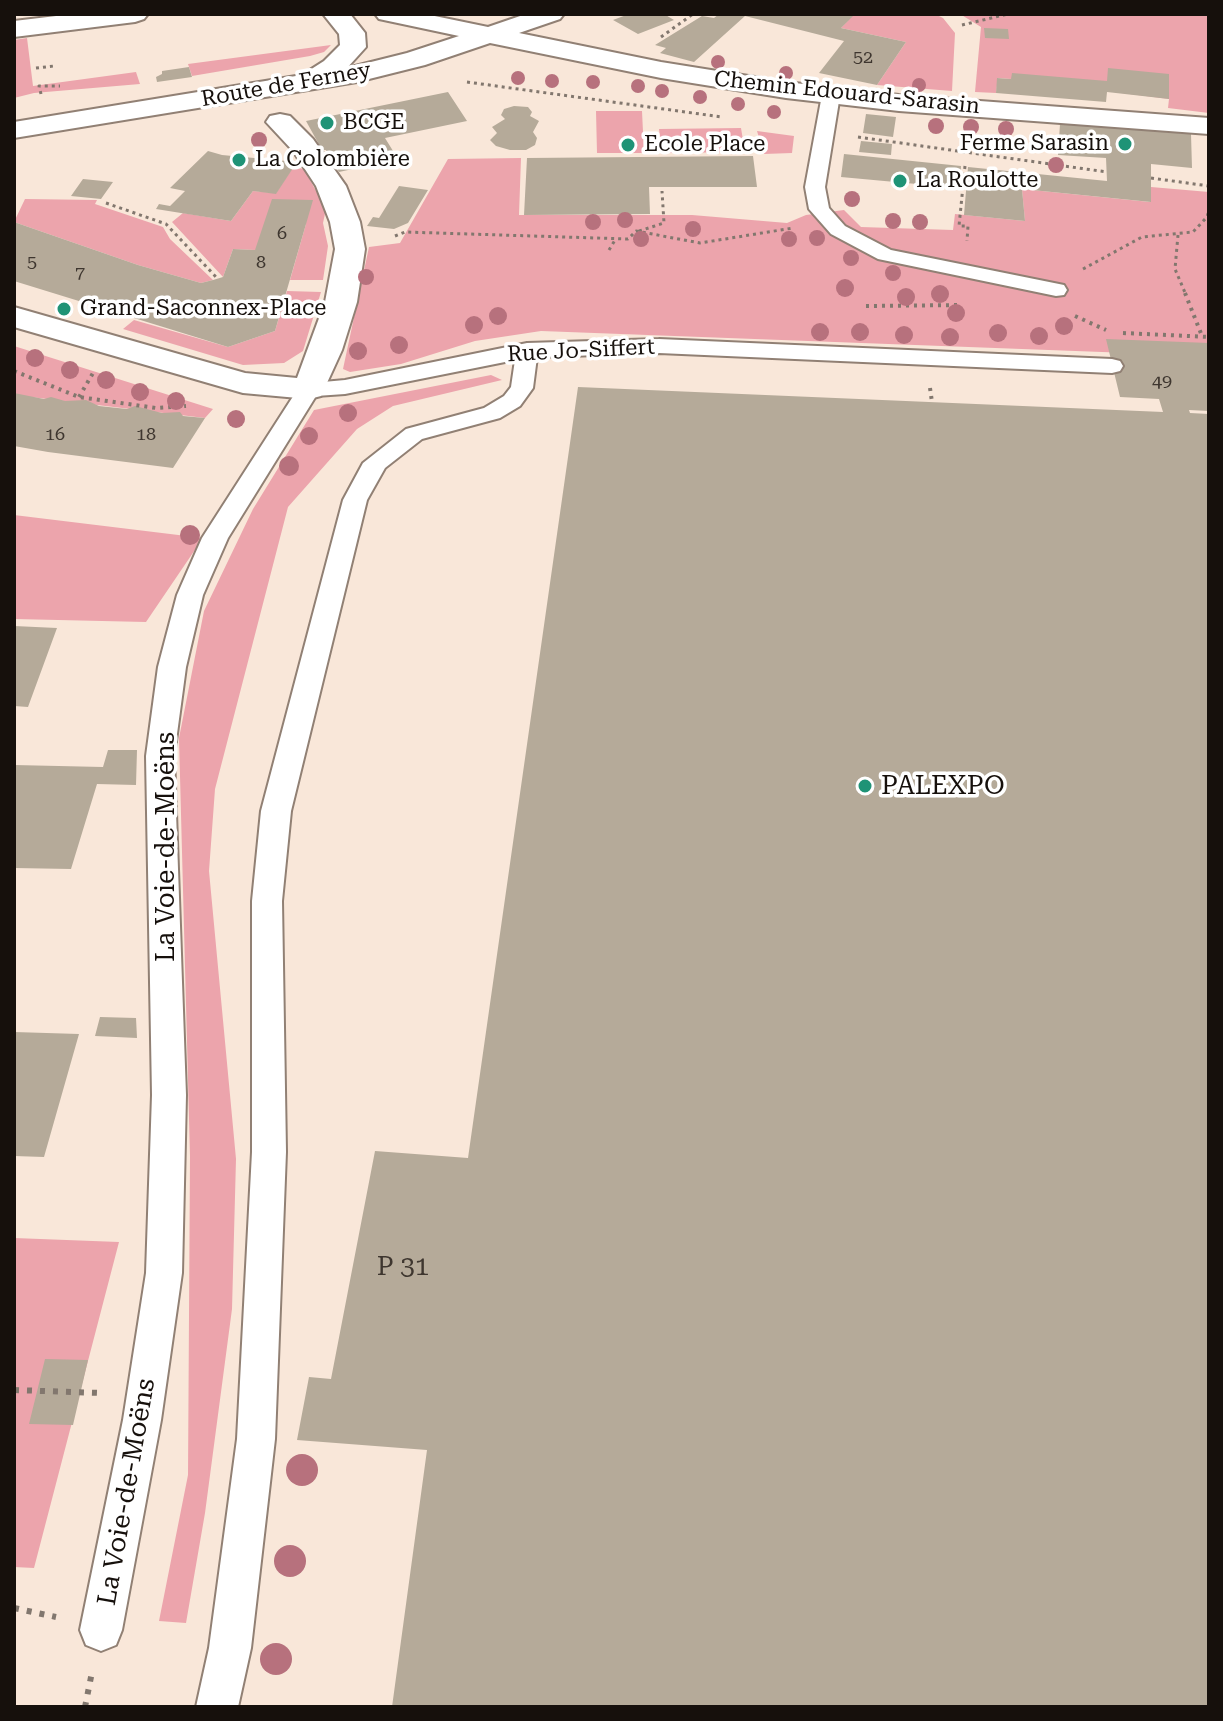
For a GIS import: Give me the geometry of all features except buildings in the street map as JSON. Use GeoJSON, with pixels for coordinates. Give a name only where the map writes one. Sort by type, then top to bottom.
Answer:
{"type":"FeatureCollection","features":[{"type":"Feature","properties":{"kind":"street"},"geometry":{"type":"LineString","coordinates":[[14,29],[135,14]]}},
{"type":"Feature","properties":{"kind":"street"},"geometry":{"type":"LineString","coordinates":[[306,84],[333,67],[353,47],[352,33],[336,14]]}},
{"type":"Feature","properties":{"kind":"street","name":"Chemin Edouard-Sarasin"},"geometry":{"type":"LineString","coordinates":[[388,14],[676,72],[831,95],[1209,126]]}},
{"type":"Feature","properties":{"kind":"street","name":"Route de Ferney"},"geometry":{"type":"LineString","coordinates":[[14,130],[306,84],[403,63],[551,14]]}},
{"type":"Feature","properties":{"kind":"street","name":"La Voie-de-Moëns"},"geometry":{"type":"LineString","coordinates":[[280,122],[303,145],[331,186],[345,222],[350,249],[341,302],[326,350],[309,389]]}},
{"type":"Feature","properties":{"kind":"street","name":"Rue Jo-Siffert"},"geometry":{"type":"LineString","coordinates":[[14,317],[243,383],[309,389]]}},
{"type":"Feature","properties":{"kind":"lane"},"geometry":{"type":"LineString","coordinates":[[831,95],[815,187],[819,209],[851,239],[885,255],[1056,290]]}},
{"type":"Feature","properties":{"kind":"lane","name":"Rue Jo-Siffert"},"geometry":{"type":"LineString","coordinates":[[309,389],[345,387],[527,350],[659,346],[1112,366]]}},
{"type":"Feature","properties":{"kind":"lane"},"geometry":{"type":"LineString","coordinates":[[217,1707],[230,1648],[256,1439],[269,1152],[267,901],[276,811],[355,500],[375,463],[414,434],[492,413],[512,401],[522,388],[527,350]]}},
{"type":"Feature","properties":{"kind":"lane","name":"La Voie-de-Moëns"},"geometry":{"type":"LineString","coordinates":[[101,1630],[142,1420],[164,1273],[169,1095],[160,756],[172,667],[190,595],[215,538],[309,389]]}},
{"type":"Feature","properties":{"kind":"path"},"geometry":{"type":"LineString","coordinates":[[666,33],[693,14]]}},
{"type":"Feature","properties":{"kind":"path"},"geometry":{"type":"LineString","coordinates":[[962,25],[1008,14]]}},
{"type":"Feature","properties":{"kind":"path"},"geometry":{"type":"LineString","coordinates":[[36,68],[54,66]]}},
{"type":"Feature","properties":{"kind":"path"},"geometry":{"type":"LineString","coordinates":[[467,82],[721,117]]}},
{"type":"Feature","properties":{"kind":"path"},"geometry":{"type":"LineString","coordinates":[[823,132],[1107,172]]}},
{"type":"Feature","properties":{"kind":"path"},"geometry":{"type":"LineString","coordinates":[[965,166],[959,226],[968,226],[966,246]]}},
{"type":"Feature","properties":{"kind":"path"},"geometry":{"type":"LineString","coordinates":[[1151,178],[1209,186]]}},
{"type":"Feature","properties":{"kind":"path"},"geometry":{"type":"LineString","coordinates":[[395,236],[405,232],[628,239],[636,231],[664,223],[662,191]]}},
{"type":"Feature","properties":{"kind":"path"},"geometry":{"type":"LineString","coordinates":[[106,203],[166,224],[217,278]]}},
{"type":"Feature","properties":{"kind":"path"},"geometry":{"type":"LineString","coordinates":[[636,231],[700,243],[793,230],[796,213],[819,209]]}},
{"type":"Feature","properties":{"kind":"path"},"geometry":{"type":"LineString","coordinates":[[1110,331],[1073,314],[1056,300],[1060,282],[1142,237],[1157,233],[1178,235],[1193,232],[1207,217],[1209,210]]}},
{"type":"Feature","properties":{"kind":"path"},"geometry":{"type":"LineString","coordinates":[[1178,235],[1175,269],[1202,336]]}},
{"type":"Feature","properties":{"kind":"path"},"geometry":{"type":"LineString","coordinates":[[609,250],[616,239]]}},
{"type":"Feature","properties":{"kind":"path"},"geometry":{"type":"LineString","coordinates":[[1120,333],[1209,337]]}},
{"type":"Feature","properties":{"kind":"path"},"geometry":{"type":"LineString","coordinates":[[79,397],[98,364]]}},
{"type":"Feature","properties":{"kind":"path"},"geometry":{"type":"LineString","coordinates":[[14,371],[79,397],[156,408],[199,404]]}},
{"type":"Feature","properties":{"kind":"path"},"geometry":{"type":"LineString","coordinates":[[14,1390],[81,1392]]}},
{"type":"Feature","properties":{"kind":"shaded area"},"geometry":{"type":"Polygon","coordinates":[[[854,14],[935,14],[943,18],[955,33],[952,91],[877,85],[906,42],[841,28],[854,14]]]}},
{"type":"Feature","properties":{"kind":"shaded area"},"geometry":{"type":"Polygon","coordinates":[[[960,14],[1209,14],[1209,113],[1168,108],[1169,99],[1011,79],[998,78],[996,93],[975,92],[981,27],[960,14]]]}},
{"type":"Feature","properties":{"kind":"shaded area"},"geometry":{"type":"Polygon","coordinates":[[[27,38],[33,86],[136,72],[140,84],[34,93],[14,98],[14,40],[27,38]]]}},
{"type":"Feature","properties":{"kind":"shaded area"},"geometry":{"type":"Polygon","coordinates":[[[331,45],[324,52],[310,56],[192,76],[188,64],[331,45]]]}},
{"type":"Feature","properties":{"kind":"shaded area"},"geometry":{"type":"Polygon","coordinates":[[[596,111],[642,111],[644,153],[597,153],[596,111]]]}},
{"type":"Feature","properties":{"kind":"shaded area"},"geometry":{"type":"Polygon","coordinates":[[[741,128],[745,152],[662,153],[659,129],[741,128]]]}},
{"type":"Feature","properties":{"kind":"shaded area"},"geometry":{"type":"Polygon","coordinates":[[[757,131],[794,136],[792,153],[764,154],[757,131]]]}},
{"type":"Feature","properties":{"kind":"shaded area"},"geometry":{"type":"Polygon","coordinates":[[[521,158],[519,215],[692,215],[787,223],[806,215],[844,210],[861,227],[953,230],[955,214],[1025,221],[1022,189],[1150,202],[1151,187],[1209,192],[1209,356],[541,331],[475,341],[401,364],[350,372],[343,369],[369,247],[400,243],[448,159],[521,158]]]}},
{"type":"Feature","properties":{"kind":"shaded area"},"geometry":{"type":"Polygon","coordinates":[[[293,167],[304,169],[326,209],[323,223],[328,246],[323,280],[290,280],[306,224],[255,250],[233,249],[223,277],[172,222],[183,213],[231,221],[253,191],[276,193],[293,167]]]}},
{"type":"Feature","properties":{"kind":"shaded area"},"geometry":{"type":"Polygon","coordinates":[[[25,199],[97,200],[95,204],[163,227],[170,239],[213,280],[201,283],[138,265],[14,222],[25,199]]]}},
{"type":"Feature","properties":{"kind":"shaded area"},"geometry":{"type":"Polygon","coordinates":[[[287,291],[321,292],[303,351],[284,363],[243,365],[123,329],[134,320],[228,347],[275,331],[287,291]]]}},
{"type":"Feature","properties":{"kind":"shaded area"},"geometry":{"type":"Polygon","coordinates":[[[14,346],[213,409],[205,418],[14,395],[14,346]]]}},
{"type":"Feature","properties":{"kind":"shaded area"},"geometry":{"type":"Polygon","coordinates":[[[491,375],[502,380],[393,406],[357,429],[288,507],[215,789],[209,871],[236,1159],[232,1309],[205,1513],[186,1623],[159,1621],[188,1475],[190,1156],[179,738],[204,611],[253,509],[314,410],[491,375]]]}},
{"type":"Feature","properties":{"kind":"shaded area"},"geometry":{"type":"Polygon","coordinates":[[[14,515],[203,538],[146,622],[14,619],[14,515]]]}},
{"type":"Feature","properties":{"kind":"shaded area"},"geometry":{"type":"Polygon","coordinates":[[[14,1238],[119,1242],[34,1568],[14,1567],[14,1238]]]}},
{"type":"Feature","properties":{"kind":"place","name":"BCGE"},"geometry":{"type":"Point","coordinates":[327,123]}},
{"type":"Feature","properties":{"kind":"place","name":"Ferme Sarasin"},"geometry":{"type":"Point","coordinates":[1125,144]}},
{"type":"Feature","properties":{"kind":"place","name":"Ecole Place"},"geometry":{"type":"Point","coordinates":[628,145]}},
{"type":"Feature","properties":{"kind":"place","name":"La Colombière"},"geometry":{"type":"Point","coordinates":[239,160]}},
{"type":"Feature","properties":{"kind":"place","name":"La Roulotte"},"geometry":{"type":"Point","coordinates":[900,181]}},
{"type":"Feature","properties":{"kind":"place","name":"Grand-Saconnex-Place"},"geometry":{"type":"Point","coordinates":[64,309]}},
{"type":"Feature","properties":{"kind":"place","name":"PALEXPO"},"geometry":{"type":"Point","coordinates":[865,786]}}]}
